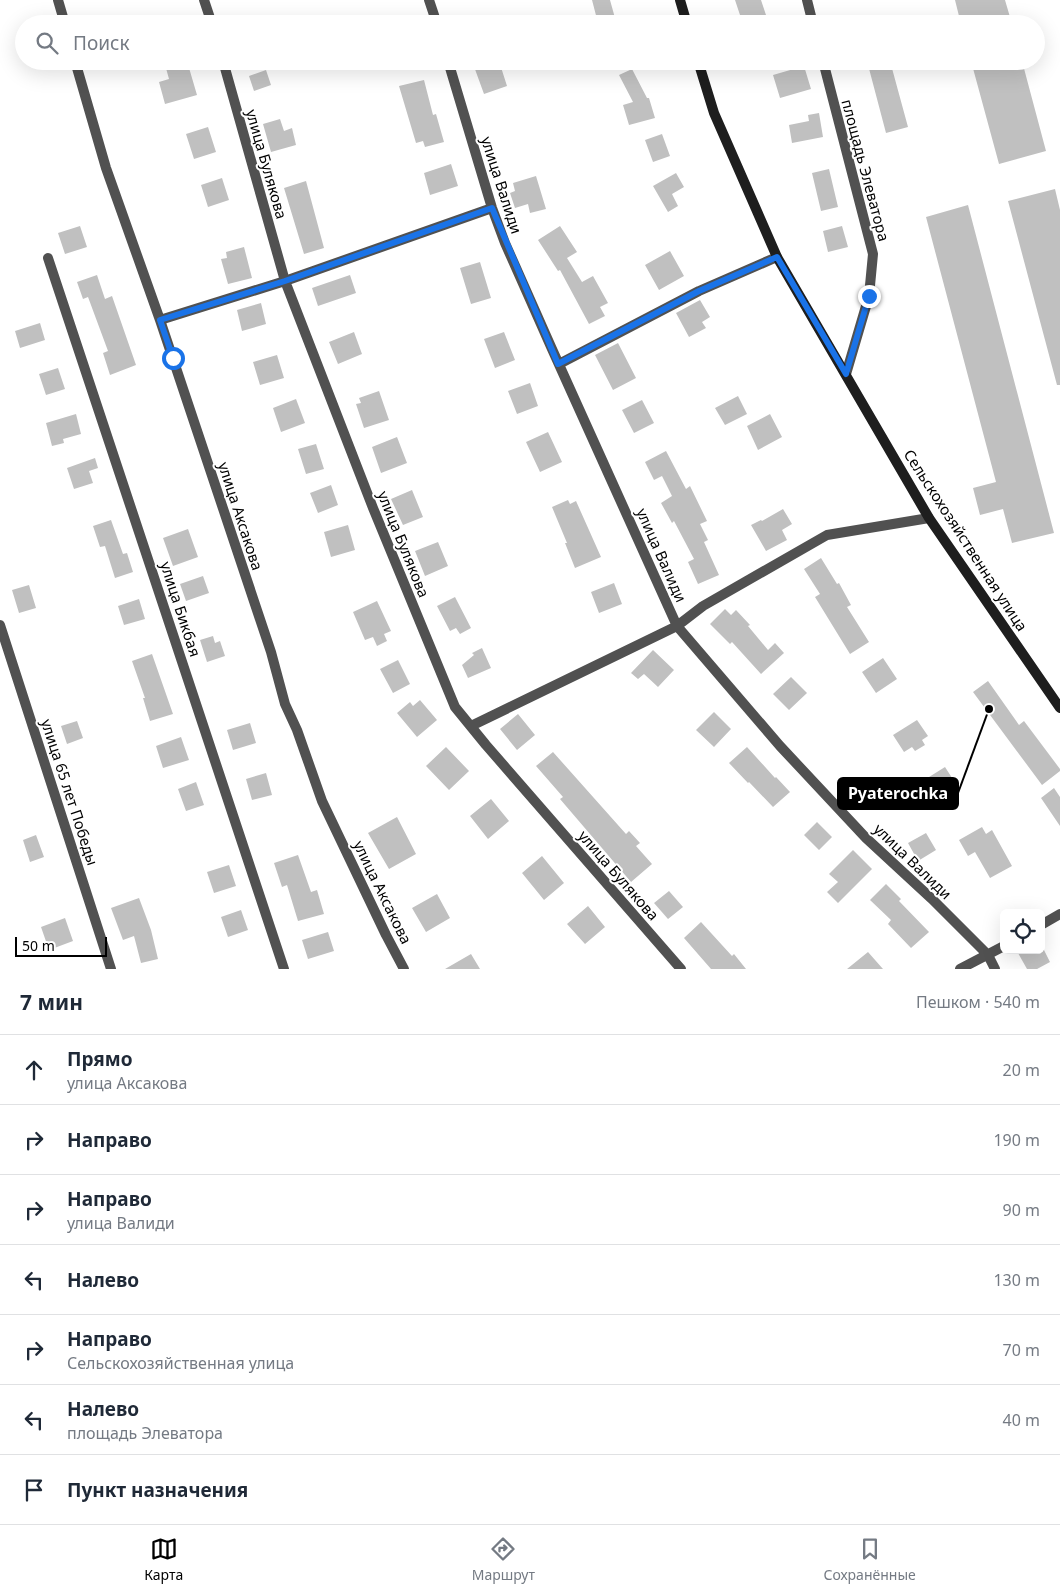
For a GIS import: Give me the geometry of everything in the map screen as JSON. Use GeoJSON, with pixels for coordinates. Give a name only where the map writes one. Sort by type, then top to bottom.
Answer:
{"type":"FeatureCollection","features":[{"type":"Feature","properties":{"kind":"main road"},"geometry":{"type":"LineString","coordinates":[[680,0],[684,15]]}},
{"type":"Feature","properties":{"kind":"main road","name":"Сельскохозяйственная улица"},"geometry":{"type":"LineString","coordinates":[[701,70],[714,113],[777,257],[929,518],[1060,708]]}},
{"type":"Feature","properties":{"kind":"street"},"geometry":{"type":"LineString","coordinates":[[58,0],[62,15]]}},
{"type":"Feature","properties":{"kind":"street"},"geometry":{"type":"LineString","coordinates":[[204,0],[209,15]]}},
{"type":"Feature","properties":{"kind":"street"},"geometry":{"type":"LineString","coordinates":[[429,0],[434,15]]}},
{"type":"Feature","properties":{"kind":"street"},"geometry":{"type":"LineString","coordinates":[[807,0],[811,15]]}},
{"type":"Feature","properties":{"kind":"street","name":"улица Аксакова"},"geometry":{"type":"LineString","coordinates":[[78,70],[106,168],[160,320],[271,652],[285,704],[322,801],[404,969]]}},
{"type":"Feature","properties":{"kind":"street","name":"улица Булякова"},"geometry":{"type":"LineString","coordinates":[[226,70],[285,281],[373,508],[455,707],[680,969]]}},
{"type":"Feature","properties":{"kind":"street","name":"улица Валиди"},"geometry":{"type":"LineString","coordinates":[[451,70],[492,208],[558,364],[677,626],[780,746],[860,831],[932,899],[988,956],[995,969]]}},
{"type":"Feature","properties":{"kind":"street","name":"площадь Элеватора"},"geometry":{"type":"LineString","coordinates":[[825,70],[873,254],[869,296],[846,374]]}},
{"type":"Feature","properties":{"kind":"street"},"geometry":{"type":"LineString","coordinates":[[160,320],[285,281],[492,208]]}},
{"type":"Feature","properties":{"kind":"street"},"geometry":{"type":"LineString","coordinates":[[558,364],[699,291],[777,257]]}},
{"type":"Feature","properties":{"kind":"street","name":"улица Бикбая"},"geometry":{"type":"LineString","coordinates":[[48,258],[284,969]]}},
{"type":"Feature","properties":{"kind":"street"},"geometry":{"type":"LineString","coordinates":[[471,726],[677,626],[703,606],[827,535],[929,518]]}},
{"type":"Feature","properties":{"kind":"street","name":"улица 65 лет Победы"},"geometry":{"type":"LineString","coordinates":[[0,625],[111,969]]}},
{"type":"Feature","properties":{"kind":"street"},"geometry":{"type":"LineString","coordinates":[[1045,923],[1060,914]]}},
{"type":"Feature","properties":{"kind":"street"},"geometry":{"type":"LineString","coordinates":[[960,969],[1000,948]]}},
{"type":"Feature","properties":{"kind":"building"},"geometry":{"type":"Polygon","coordinates":[[[592,0],[610,0],[614,15],[596,15],[592,0]]]}},
{"type":"Feature","properties":{"kind":"building"},"geometry":{"type":"Polygon","coordinates":[[[735,0],[761,0],[766,15],[740,15],[735,0]]]}},
{"type":"Feature","properties":{"kind":"building"},"geometry":{"type":"Polygon","coordinates":[[[955,0],[1005,0],[1009,15],[959,15],[955,0]]]}},
{"type":"Feature","properties":{"kind":"building"},"geometry":{"type":"Polygon","coordinates":[[[166,70],[190,70],[197,95],[165,104],[159,82],[169,79],[166,70]]]}},
{"type":"Feature","properties":{"kind":"building"},"geometry":{"type":"Polygon","coordinates":[[[266,70],[271,85],[254,91],[249,76],[266,70]]]}},
{"type":"Feature","properties":{"kind":"building"},"geometry":{"type":"Polygon","coordinates":[[[475,70],[502,70],[507,86],[484,94],[475,70]]]}},
{"type":"Feature","properties":{"kind":"building"},"geometry":{"type":"Polygon","coordinates":[[[633,70],[647,98],[649,98],[655,118],[629,125],[623,105],[633,102],[619,75],[633,70]]]}},
{"type":"Feature","properties":{"kind":"building"},"geometry":{"type":"Polygon","coordinates":[[[790,70],[805,70],[811,89],[780,98],[773,75],[790,70]]]}},
{"type":"Feature","properties":{"kind":"building"},"geometry":{"type":"Polygon","coordinates":[[[869,70],[892,70],[908,127],[886,133],[869,70]]]}},
{"type":"Feature","properties":{"kind":"building"},"geometry":{"type":"Polygon","coordinates":[[[973,70],[1024,70],[1046,151],[999,164],[973,70]]]}},
{"type":"Feature","properties":{"kind":"building"},"geometry":{"type":"Polygon","coordinates":[[[424,80],[433,115],[436,114],[444,142],[425,147],[423,141],[416,143],[399,86],[424,80]]]}},
{"type":"Feature","properties":{"kind":"building"},"geometry":{"type":"Polygon","coordinates":[[[819,113],[823,137],[792,143],[789,125],[809,121],[808,115],[819,113]]]}},
{"type":"Feature","properties":{"kind":"building"},"geometry":{"type":"Polygon","coordinates":[[[280,119],[284,131],[292,128],[296,145],[271,152],[263,124],[280,119]]]}},
{"type":"Feature","properties":{"kind":"building"},"geometry":{"type":"Polygon","coordinates":[[[208,127],[216,152],[194,159],[186,134],[208,127]]]}},
{"type":"Feature","properties":{"kind":"building"},"geometry":{"type":"Polygon","coordinates":[[[662,134],[670,156],[653,162],[645,140],[662,134]]]}},
{"type":"Feature","properties":{"kind":"building"},"geometry":{"type":"Polygon","coordinates":[[[451,164],[458,186],[430,195],[424,173],[451,164]]]}},
{"type":"Feature","properties":{"kind":"building"},"geometry":{"type":"Polygon","coordinates":[[[829,169],[838,207],[821,211],[812,173],[829,169]]]}},
{"type":"Feature","properties":{"kind":"building"},"geometry":{"type":"Polygon","coordinates":[[[676,173],[684,187],[672,194],[678,206],[668,212],[653,186],[676,173]]]}},
{"type":"Feature","properties":{"kind":"building"},"geometry":{"type":"Polygon","coordinates":[[[536,176],[546,209],[530,213],[528,204],[515,208],[510,193],[515,191],[513,183],[536,176]]]}},
{"type":"Feature","properties":{"kind":"building"},"geometry":{"type":"Polygon","coordinates":[[[222,178],[229,200],[208,207],[201,185],[222,178]]]}},
{"type":"Feature","properties":{"kind":"building"},"geometry":{"type":"Polygon","coordinates":[[[306,181],[324,248],[304,254],[284,188],[306,181]]]}},
{"type":"Feature","properties":{"kind":"building"},"geometry":{"type":"Polygon","coordinates":[[[1055,189],[1060,210],[1060,385],[1057,385],[1008,201],[1055,189]]]}},
{"type":"Feature","properties":{"kind":"building"},"geometry":{"type":"Polygon","coordinates":[[[968,205],[1054,533],[1012,543],[1003,509],[980,515],[973,488],[996,482],[926,217],[968,205]]]}},
{"type":"Feature","properties":{"kind":"building"},"geometry":{"type":"Polygon","coordinates":[[[80,226],[87,247],[65,254],[58,233],[80,226]]]}},
{"type":"Feature","properties":{"kind":"building"},"geometry":{"type":"Polygon","coordinates":[[[560,226],[577,252],[567,258],[582,282],[593,276],[608,303],[600,307],[605,316],[589,324],[560,270],[558,271],[538,240],[560,226]]]}},
{"type":"Feature","properties":{"kind":"building"},"geometry":{"type":"Polygon","coordinates":[[[842,226],[848,247],[828,252],[823,231],[842,226]]]}},
{"type":"Feature","properties":{"kind":"building"},"geometry":{"type":"Polygon","coordinates":[[[244,247],[252,278],[228,284],[221,259],[227,258],[226,252],[244,247]]]}},
{"type":"Feature","properties":{"kind":"building"},"geometry":{"type":"Polygon","coordinates":[[[670,251],[684,276],[659,290],[645,265],[670,251]]]}},
{"type":"Feature","properties":{"kind":"building"},"geometry":{"type":"Polygon","coordinates":[[[480,262],[491,298],[471,304],[460,268],[480,262]]]}},
{"type":"Feature","properties":{"kind":"building"},"geometry":{"type":"Polygon","coordinates":[[[97,275],[105,299],[112,296],[136,365],[110,375],[103,353],[108,351],[88,297],[83,299],[77,282],[97,275]]]}},
{"type":"Feature","properties":{"kind":"building"},"geometry":{"type":"Polygon","coordinates":[[[350,275],[356,293],[318,306],[312,288],[350,275]]]}},
{"type":"Feature","properties":{"kind":"building"},"geometry":{"type":"Polygon","coordinates":[[[700,300],[710,317],[702,322],[706,328],[689,337],[676,313],[700,300]]]}},
{"type":"Feature","properties":{"kind":"building"},"geometry":{"type":"Polygon","coordinates":[[[261,303],[266,324],[242,331],[237,310],[261,303]]]}},
{"type":"Feature","properties":{"kind":"building"},"geometry":{"type":"Polygon","coordinates":[[[40,323],[45,340],[20,348],[15,331],[40,323]]]}},
{"type":"Feature","properties":{"kind":"building"},"geometry":{"type":"Polygon","coordinates":[[[354,332],[362,354],[338,364],[329,342],[354,332]]]}},
{"type":"Feature","properties":{"kind":"building"},"geometry":{"type":"Polygon","coordinates":[[[504,332],[515,360],[495,368],[484,339],[504,332]]]}},
{"type":"Feature","properties":{"kind":"building"},"geometry":{"type":"Polygon","coordinates":[[[618,343],[636,378],[613,390],[595,355],[618,343]]]}},
{"type":"Feature","properties":{"kind":"building"},"geometry":{"type":"Polygon","coordinates":[[[277,355],[284,378],[260,385],[253,362],[277,355]]]}},
{"type":"Feature","properties":{"kind":"building"},"geometry":{"type":"Polygon","coordinates":[[[58,368],[65,389],[46,395],[39,374],[58,368]]]}},
{"type":"Feature","properties":{"kind":"building"},"geometry":{"type":"Polygon","coordinates":[[[530,383],[538,406],[517,414],[508,391],[530,383]]]}},
{"type":"Feature","properties":{"kind":"building"},"geometry":{"type":"Polygon","coordinates":[[[379,391],[389,420],[364,428],[356,404],[361,403],[359,398],[379,391]]]}},
{"type":"Feature","properties":{"kind":"building"},"geometry":{"type":"Polygon","coordinates":[[[738,396],[747,414],[725,425],[715,408],[738,396]]]}},
{"type":"Feature","properties":{"kind":"building"},"geometry":{"type":"Polygon","coordinates":[[[296,399],[305,423],[281,432],[273,408],[296,399]]]}},
{"type":"Feature","properties":{"kind":"building"},"geometry":{"type":"Polygon","coordinates":[[[642,400],[654,423],[634,433],[622,410],[642,400]]]}},
{"type":"Feature","properties":{"kind":"building"},"geometry":{"type":"Polygon","coordinates":[[[76,414],[81,434],[63,439],[64,443],[52,446],[46,423],[76,414]]]}},
{"type":"Feature","properties":{"kind":"building"},"geometry":{"type":"Polygon","coordinates":[[[770,414],[782,437],[758,450],[747,426],[770,414]]]}},
{"type":"Feature","properties":{"kind":"building"},"geometry":{"type":"Polygon","coordinates":[[[548,432],[562,462],[540,472],[526,442],[548,432]]]}},
{"type":"Feature","properties":{"kind":"building"},"geometry":{"type":"Polygon","coordinates":[[[397,437],[407,463],[381,473],[372,447],[397,437]]]}},
{"type":"Feature","properties":{"kind":"building"},"geometry":{"type":"Polygon","coordinates":[[[316,444],[324,469],[306,474],[298,449],[316,444]]]}},
{"type":"Feature","properties":{"kind":"building"},"geometry":{"type":"Polygon","coordinates":[[[666,451],[686,489],[690,486],[707,521],[700,524],[708,540],[704,542],[719,575],[698,584],[688,562],[694,559],[674,521],[672,523],[661,503],[672,496],[662,476],[654,480],[645,462],[666,451]]]}},
{"type":"Feature","properties":{"kind":"building"},"geometry":{"type":"Polygon","coordinates":[[[95,458],[98,468],[89,471],[93,483],[74,489],[67,468],[95,458]]]}},
{"type":"Feature","properties":{"kind":"building"},"geometry":{"type":"Polygon","coordinates":[[[331,485],[338,505],[318,513],[310,493],[331,485]]]}},
{"type":"Feature","properties":{"kind":"building"},"geometry":{"type":"Polygon","coordinates":[[[412,490],[423,517],[403,525],[391,499],[412,490]]]}},
{"type":"Feature","properties":{"kind":"building"},"geometry":{"type":"Polygon","coordinates":[[[568,500],[570,504],[576,501],[601,557],[575,568],[552,507],[568,500]]]}},
{"type":"Feature","properties":{"kind":"building"},"geometry":{"type":"Polygon","coordinates":[[[783,509],[792,524],[782,530],[787,540],[766,551],[751,525],[783,509]]]}},
{"type":"Feature","properties":{"kind":"building"},"geometry":{"type":"Polygon","coordinates":[[[111,520],[123,554],[127,553],[133,572],[115,578],[105,546],[100,547],[93,526],[111,520]]]}},
{"type":"Feature","properties":{"kind":"building"},"geometry":{"type":"Polygon","coordinates":[[[348,525],[355,550],[331,557],[324,532],[348,525]]]}},
{"type":"Feature","properties":{"kind":"building"},"geometry":{"type":"Polygon","coordinates":[[[188,529],[198,557],[173,566],[163,538],[188,529]]]}},
{"type":"Feature","properties":{"kind":"building"},"geometry":{"type":"Polygon","coordinates":[[[438,542],[448,566],[425,576],[415,551],[438,542]]]}},
{"type":"Feature","properties":{"kind":"building"},"geometry":{"type":"Polygon","coordinates":[[[821,558],[837,584],[839,583],[851,605],[847,607],[869,642],[850,654],[815,597],[820,594],[804,569],[821,558]]]}},
{"type":"Feature","properties":{"kind":"building"},"geometry":{"type":"Polygon","coordinates":[[[203,576],[209,593],[186,601],[180,584],[203,576]]]}},
{"type":"Feature","properties":{"kind":"building"},"geometry":{"type":"Polygon","coordinates":[[[614,583],[622,604],[599,613],[591,592],[614,583]]]}},
{"type":"Feature","properties":{"kind":"building"},"geometry":{"type":"Polygon","coordinates":[[[29,585],[36,608],[19,613],[12,590],[29,585]]]}},
{"type":"Feature","properties":{"kind":"building"},"geometry":{"type":"Polygon","coordinates":[[[455,597],[471,628],[460,634],[456,628],[450,631],[437,606],[455,597]]]}},
{"type":"Feature","properties":{"kind":"building"},"geometry":{"type":"Polygon","coordinates":[[[139,599],[145,619],[124,625],[118,606],[139,599]]]}},
{"type":"Feature","properties":{"kind":"building"},"geometry":{"type":"Polygon","coordinates":[[[377,601],[391,631],[384,634],[387,641],[377,646],[373,637],[365,640],[353,612],[377,601]]]}},
{"type":"Feature","properties":{"kind":"building"},"geometry":{"type":"Polygon","coordinates":[[[725,609],[731,615],[736,610],[750,625],[748,626],[768,650],[775,643],[784,653],[761,674],[732,642],[730,644],[710,624],[725,609]]]}},
{"type":"Feature","properties":{"kind":"building"},"geometry":{"type":"Polygon","coordinates":[[[213,636],[215,643],[220,641],[225,656],[207,662],[200,640],[213,636]]]}},
{"type":"Feature","properties":{"kind":"building"},"geometry":{"type":"Polygon","coordinates":[[[482,648],[491,668],[468,678],[462,665],[474,655],[472,653],[482,648]]]}},
{"type":"Feature","properties":{"kind":"building"},"geometry":{"type":"Polygon","coordinates":[[[653,650],[674,670],[658,687],[644,674],[638,679],[631,673],[653,650]]]}},
{"type":"Feature","properties":{"kind":"building"},"geometry":{"type":"Polygon","coordinates":[[[152,654],[173,714],[150,721],[143,698],[145,698],[132,661],[152,654]]]}},
{"type":"Feature","properties":{"kind":"building"},"geometry":{"type":"Polygon","coordinates":[[[883,658],[897,679],[876,693],[862,672],[883,658]]]}},
{"type":"Feature","properties":{"kind":"building"},"geometry":{"type":"Polygon","coordinates":[[[398,660],[410,684],[393,693],[380,669],[398,660]]]}},
{"type":"Feature","properties":{"kind":"building"},"geometry":{"type":"Polygon","coordinates":[[[791,677],[807,693],[789,710],[773,694],[791,677]]]}},
{"type":"Feature","properties":{"kind":"building"},"geometry":{"type":"Polygon","coordinates":[[[988,681],[1019,725],[1024,721],[1060,769],[1042,785],[973,692],[988,681]]]}},
{"type":"Feature","properties":{"kind":"building"},"geometry":{"type":"Polygon","coordinates":[[[420,700],[437,720],[417,737],[397,713],[410,702],[413,706],[420,700]]]}},
{"type":"Feature","properties":{"kind":"building"},"geometry":{"type":"Polygon","coordinates":[[[714,712],[731,729],[714,747],[696,730],[714,712]]]}},
{"type":"Feature","properties":{"kind":"building"},"geometry":{"type":"Polygon","coordinates":[[[518,714],[535,735],[517,750],[500,729],[518,714]]]}},
{"type":"Feature","properties":{"kind":"building"},"geometry":{"type":"Polygon","coordinates":[[[917,720],[928,736],[922,740],[925,745],[915,751],[912,747],[904,752],[893,735],[917,720]]]}},
{"type":"Feature","properties":{"kind":"building"},"geometry":{"type":"Polygon","coordinates":[[[77,721],[83,738],[67,744],[61,726],[77,721]]]}},
{"type":"Feature","properties":{"kind":"building"},"geometry":{"type":"Polygon","coordinates":[[[250,723],[256,743],[233,750],[227,730],[250,723]]]}},
{"type":"Feature","properties":{"kind":"building"},"geometry":{"type":"Polygon","coordinates":[[[181,737],[189,760],[163,768],[156,746],[181,737]]]}},
{"type":"Feature","properties":{"kind":"building"},"geometry":{"type":"Polygon","coordinates":[[[446,747],[469,771],[449,790],[426,766],[446,747]]]}},
{"type":"Feature","properties":{"kind":"building"},"geometry":{"type":"Polygon","coordinates":[[[747,747],[790,792],[773,807],[729,763],[747,747]]]}},
{"type":"Feature","properties":{"kind":"building"},"geometry":{"type":"Polygon","coordinates":[[[553,752],[626,834],[629,831],[640,843],[636,846],[652,864],[631,882],[560,799],[563,797],[536,766],[553,752]]]}},
{"type":"Feature","properties":{"kind":"building"},"geometry":{"type":"Polygon","coordinates":[[[945,767],[956,784],[949,789],[952,793],[942,799],[929,777],[945,767]]]}},
{"type":"Feature","properties":{"kind":"building"},"geometry":{"type":"Polygon","coordinates":[[[266,773],[272,795],[252,800],[246,779],[266,773]]]}},
{"type":"Feature","properties":{"kind":"building"},"geometry":{"type":"Polygon","coordinates":[[[196,782],[204,805],[186,811],[178,789],[196,782]]]}},
{"type":"Feature","properties":{"kind":"building"},"geometry":{"type":"Polygon","coordinates":[[[1054,788],[1060,797],[1060,826],[1041,798],[1054,788]]]}},
{"type":"Feature","properties":{"kind":"building"},"geometry":{"type":"Polygon","coordinates":[[[491,799],[509,821],[488,839],[470,816],[491,799]]]}},
{"type":"Feature","properties":{"kind":"building"},"geometry":{"type":"Polygon","coordinates":[[[397,817],[416,854],[389,869],[368,833],[397,817]]]}},
{"type":"Feature","properties":{"kind":"building"},"geometry":{"type":"Polygon","coordinates":[[[817,822],[832,837],[819,850],[804,835],[817,822]]]}},
{"type":"Feature","properties":{"kind":"building"},"geometry":{"type":"Polygon","coordinates":[[[982,827],[986,834],[992,830],[1012,866],[990,878],[975,852],[968,856],[959,840],[982,827]]]}},
{"type":"Feature","properties":{"kind":"building"},"geometry":{"type":"Polygon","coordinates":[[[926,833],[936,850],[918,861],[908,843],[926,833]]]}},
{"type":"Feature","properties":{"kind":"building"},"geometry":{"type":"Polygon","coordinates":[[[36,835],[44,857],[30,862],[23,840],[36,835]]]}},
{"type":"Feature","properties":{"kind":"building"},"geometry":{"type":"Polygon","coordinates":[[[853,850],[872,869],[838,903],[827,892],[838,882],[829,874],[853,850]]]}},
{"type":"Feature","properties":{"kind":"building"},"geometry":{"type":"Polygon","coordinates":[[[298,855],[311,892],[317,890],[324,914],[298,921],[287,885],[282,887],[274,863],[298,855]]]}},
{"type":"Feature","properties":{"kind":"building"},"geometry":{"type":"Polygon","coordinates":[[[542,856],[564,883],[544,900],[522,873],[542,856]]]}},
{"type":"Feature","properties":{"kind":"building"},"geometry":{"type":"Polygon","coordinates":[[[229,865],[236,886],[214,893],[207,872],[229,865]]]}},
{"type":"Feature","properties":{"kind":"building"},"geometry":{"type":"Polygon","coordinates":[[[886,884],[901,899],[899,901],[929,932],[911,948],[888,924],[891,920],[870,900],[886,884]]]}},
{"type":"Feature","properties":{"kind":"building"},"geometry":{"type":"Polygon","coordinates":[[[669,891],[683,907],[668,919],[654,903],[669,891]]]}},
{"type":"Feature","properties":{"kind":"building"},"geometry":{"type":"Polygon","coordinates":[[[437,894],[450,918],[426,932],[412,908],[437,894]]]}},
{"type":"Feature","properties":{"kind":"building"},"geometry":{"type":"Polygon","coordinates":[[[139,898],[151,930],[158,959],[141,963],[134,936],[123,940],[111,908],[139,898]]]}},
{"type":"Feature","properties":{"kind":"building"},"geometry":{"type":"Polygon","coordinates":[[[588,906],[605,927],[585,944],[567,924],[588,906]]]}},
{"type":"Feature","properties":{"kind":"building"},"geometry":{"type":"Polygon","coordinates":[[[241,910],[248,930],[228,937],[221,917],[241,910]]]}},
{"type":"Feature","properties":{"kind":"building"},"geometry":{"type":"Polygon","coordinates":[[[65,918],[73,941],[49,950],[41,927],[65,918]]]}},
{"type":"Feature","properties":{"kind":"building"},"geometry":{"type":"Polygon","coordinates":[[[701,922],[732,956],[734,954],[746,969],[711,969],[684,938],[701,922]]]}},
{"type":"Feature","properties":{"kind":"building"},"geometry":{"type":"Polygon","coordinates":[[[328,932],[334,951],[308,959],[302,940],[328,932]]]}},
{"type":"Feature","properties":{"kind":"building"},"geometry":{"type":"Polygon","coordinates":[[[868,952],[883,969],[847,969],[868,952]]]}},
{"type":"Feature","properties":{"kind":"building"},"geometry":{"type":"Polygon","coordinates":[[[1045,952],[1050,962],[1037,969],[1027,969],[1019,954],[1045,954],[1045,952]]]}},
{"type":"Feature","properties":{"kind":"building"},"geometry":{"type":"Polygon","coordinates":[[[471,954],[480,969],[445,969],[471,954]]]}},
{"type":"Feature","properties":{"kind":"place","name":"Pyaterochka"},"geometry":{"type":"Point","coordinates":[989,709]}},
{"type":"Feature","properties":{"kind":"route"},"geometry":{"type":"LineString","coordinates":[[173,358],[160,320],[285,281],[492,208],[505,243],[558,364],[699,291],[777,257],[846,374],[869,296]]}}]}
